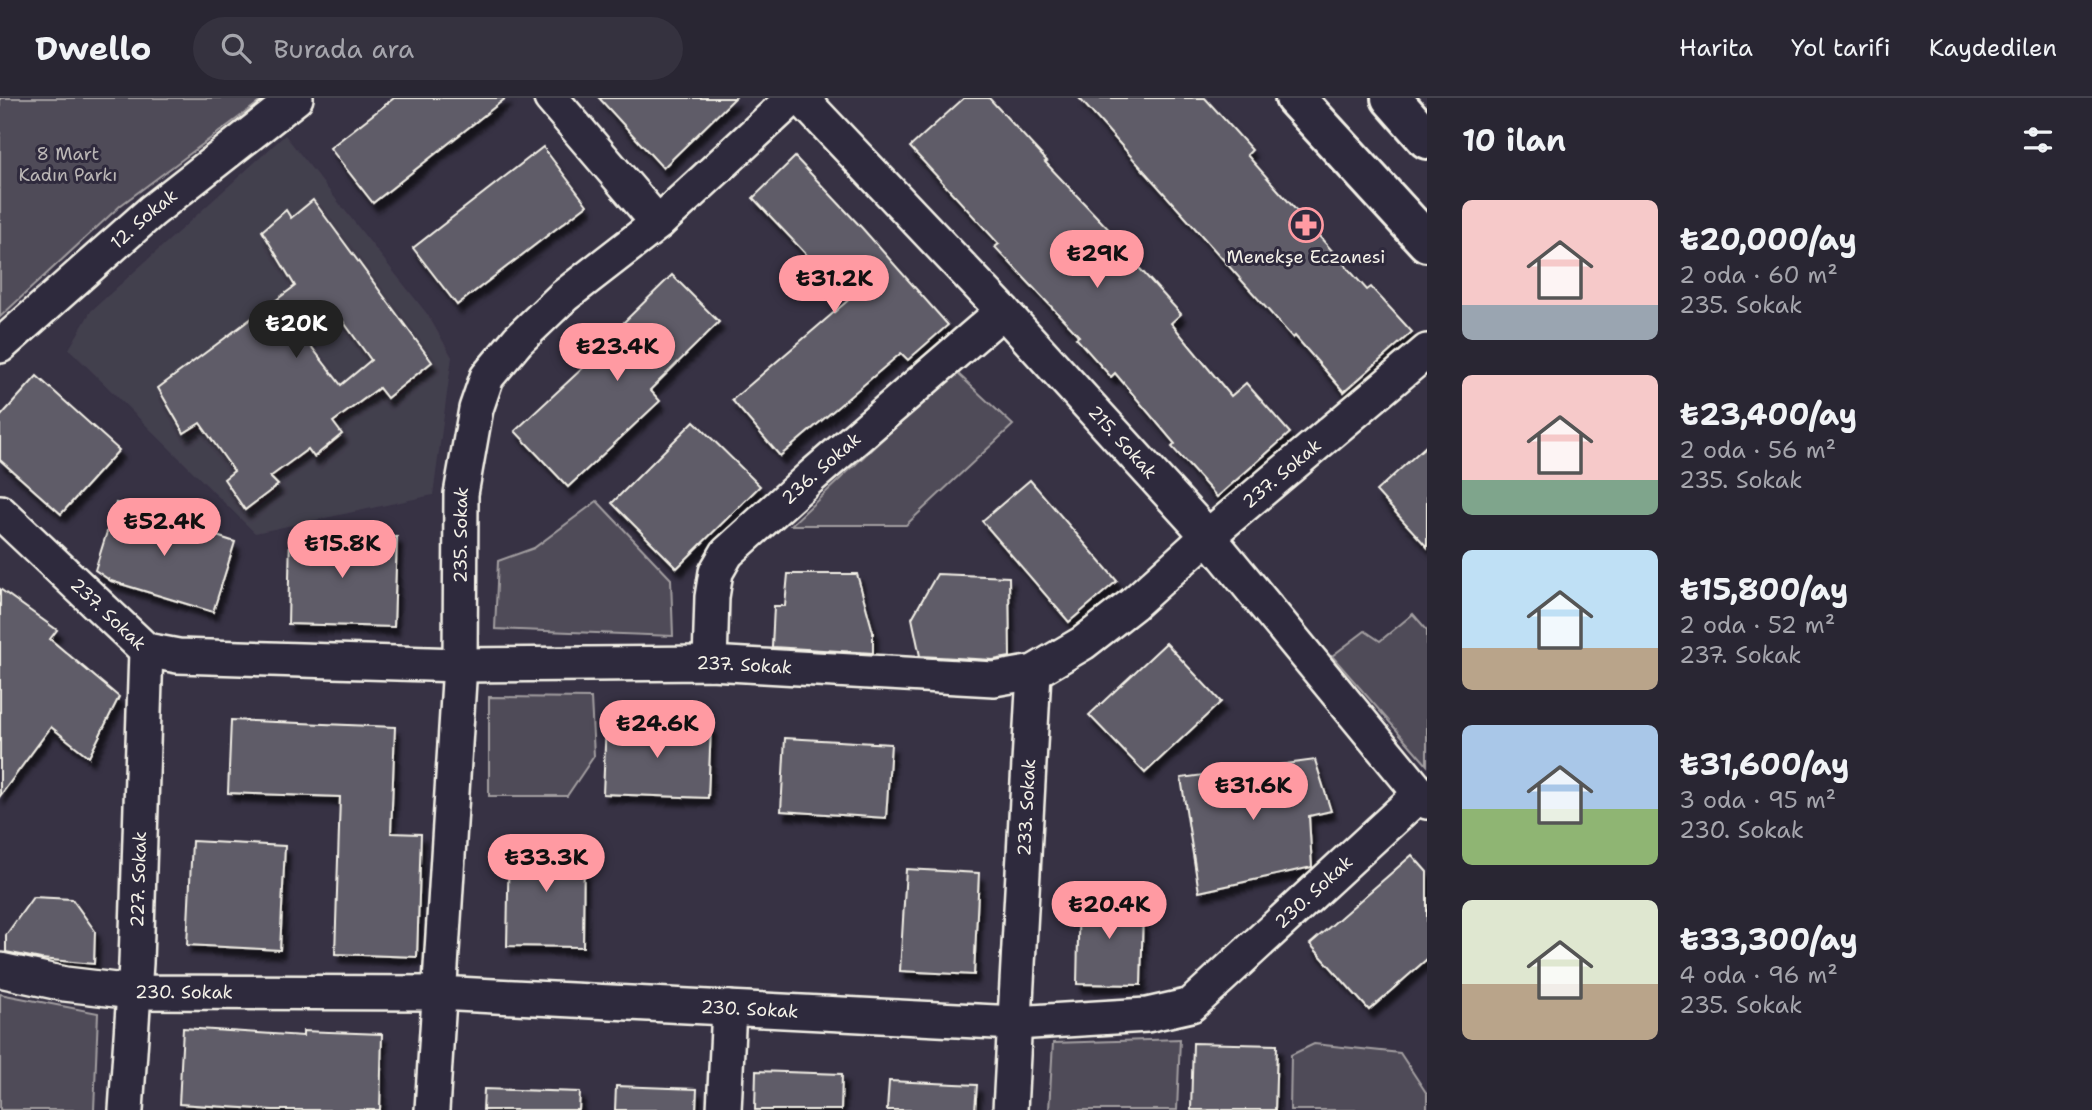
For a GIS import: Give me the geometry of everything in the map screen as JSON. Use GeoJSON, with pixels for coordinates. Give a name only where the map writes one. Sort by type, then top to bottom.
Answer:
{"type":"FeatureCollection","features":[{"type":"Feature","properties":{"kind":"main road"},"geometry":{"type":"LineString","coordinates":[[1295,98],[1427,242]]}},
{"type":"Feature","properties":{"kind":"main road"},"geometry":{"type":"LineString","coordinates":[[1391,98],[1427,139]]}},
{"type":"Feature","properties":{"kind":"street","name":"12. Sokak"},"geometry":{"type":"LineString","coordinates":[[0,346],[152,211],[296,98]]}},
{"type":"Feature","properties":{"kind":"street"},"geometry":{"type":"LineString","coordinates":[[551,98],[658,223]]}},
{"type":"Feature","properties":{"kind":"street","name":"235. Sokak"},"geometry":{"type":"LineString","coordinates":[[432,1110],[460,665],[461,494],[476,409],[487,377],[518,340],[564,296],[658,223],[793,98]]}},
{"type":"Feature","properties":{"kind":"street","name":"215. Sokak"},"geometry":{"type":"LineString","coordinates":[[801,98],[1003,312],[1208,536],[1423,798]]}},
{"type":"Feature","properties":{"kind":"street","name":"236. Sokak"},"geometry":{"type":"LineString","coordinates":[[710,663],[712,597],[716,572],[727,553],[1003,312]]}},
{"type":"Feature","properties":{"kind":"street","name":"237. Sokak"},"geometry":{"type":"LineString","coordinates":[[0,512],[146,650],[178,656],[460,665],[710,663],[994,679],[1034,672],[1083,643],[1133,604],[1208,536],[1427,351]]}},
{"type":"Feature","properties":{"kind":"street","name":"227. Sokak"},"geometry":{"type":"LineString","coordinates":[[126,1110],[136,963],[146,650]]}},
{"type":"Feature","properties":{"kind":"street","name":"233. Sokak"},"geometry":{"type":"LineString","coordinates":[[1010,1110],[1034,672]]}},
{"type":"Feature","properties":{"kind":"street","name":"230. Sokak"},"geometry":{"type":"LineString","coordinates":[[0,970],[65,984],[133,992],[438,993],[1015,1023],[1147,1015],[1191,1005],[1423,798]]}},
{"type":"Feature","properties":{"kind":"street"},"geometry":{"type":"LineString","coordinates":[[724,1110],[729,1008]]}},
{"type":"Feature","properties":{"kind":"shaded area"},"geometry":{"type":"Polygon","coordinates":[[[285,135],[428,315],[452,357],[433,495],[255,533],[69,349],[91,311],[285,135]]]}},
{"type":"Feature","properties":{"kind":"green space","name":"8 Mart Kadın Parkı"},"geometry":{"type":"Polygon","coordinates":[[[0,98],[265,98],[121,205],[0,317],[0,98]]]}},
{"type":"Feature","properties":{"kind":"green space"},"geometry":{"type":"Polygon","coordinates":[[[955,371],[1013,425],[906,525],[791,525],[955,371]]]}},
{"type":"Feature","properties":{"kind":"green space"},"geometry":{"type":"Polygon","coordinates":[[[597,501],[671,579],[673,636],[495,629],[498,561],[534,548],[597,501]]]}},
{"type":"Feature","properties":{"kind":"green space"},"geometry":{"type":"Polygon","coordinates":[[[1413,614],[1427,630],[1427,765],[1332,656],[1365,631],[1380,641],[1413,614]]]}},
{"type":"Feature","properties":{"kind":"green space"},"geometry":{"type":"Polygon","coordinates":[[[489,697],[591,698],[594,756],[567,796],[489,796],[489,697]]]}},
{"type":"Feature","properties":{"kind":"green space"},"geometry":{"type":"Polygon","coordinates":[[[0,994],[98,1013],[94,1110],[0,1110],[0,994]]]}},
{"type":"Feature","properties":{"kind":"green space"},"geometry":{"type":"Polygon","coordinates":[[[1180,1039],[1177,1110],[1049,1110],[1053,1043],[1180,1039]]]}},
{"type":"Feature","properties":{"kind":"green space"},"geometry":{"type":"Polygon","coordinates":[[[1314,1044],[1400,1053],[1427,1094],[1427,1110],[1290,1110],[1291,1055],[1314,1044]]]}},
{"type":"Feature","properties":{"kind":"building"},"geometry":{"type":"Polygon","coordinates":[[[394,98],[506,98],[373,203],[330,148],[394,98]]]}},
{"type":"Feature","properties":{"kind":"building"},"geometry":{"type":"Polygon","coordinates":[[[599,98],[735,98],[663,168],[599,98]]]}},
{"type":"Feature","properties":{"kind":"building"},"geometry":{"type":"Polygon","coordinates":[[[964,98],[989,98],[1134,256],[1131,259],[1181,314],[1171,323],[1231,396],[1246,383],[1290,433],[1217,497],[1172,447],[1175,444],[1115,373],[1111,377],[1076,338],[1079,336],[995,247],[999,244],[910,147],[964,98]]]}},
{"type":"Feature","properties":{"kind":"building"},"geometry":{"type":"Polygon","coordinates":[[[1079,98],[1205,98],[1252,150],[1247,155],[1367,290],[1371,287],[1412,332],[1344,392],[1079,98]]]}},
{"type":"Feature","properties":{"kind":"building"},"geometry":{"type":"Polygon","coordinates":[[[543,147],[587,205],[457,305],[413,248],[543,147]]]}},
{"type":"Feature","properties":{"kind":"building"},"geometry":{"type":"Polygon","coordinates":[[[795,157],[948,325],[908,360],[901,353],[780,456],[732,400],[852,297],[825,266],[821,270],[753,198],[795,157]]]}},
{"type":"Feature","properties":{"kind":"building"},"geometry":{"type":"Polygon","coordinates":[[[313,200],[432,362],[387,398],[379,388],[333,422],[342,434],[314,457],[308,449],[270,477],[278,485],[245,510],[224,479],[234,471],[200,423],[184,433],[158,388],[295,286],[262,231],[286,210],[291,218],[313,200]],[[340,317],[307,341],[341,385],[371,360],[340,317]]]}},
{"type":"Feature","properties":{"kind":"building"},"geometry":{"type":"Polygon","coordinates":[[[672,275],[719,322],[650,390],[660,401],[568,487],[515,431],[628,326],[624,322],[672,275]]]}},
{"type":"Feature","properties":{"kind":"building"},"geometry":{"type":"Polygon","coordinates":[[[37,376],[119,450],[61,514],[0,460],[0,417],[37,376]]]}},
{"type":"Feature","properties":{"kind":"building"},"geometry":{"type":"Polygon","coordinates":[[[694,421],[760,486],[677,568],[612,503],[694,421]]]}},
{"type":"Feature","properties":{"kind":"building"},"geometry":{"type":"Polygon","coordinates":[[[1427,445],[1427,547],[1376,491],[1427,445]]]}},
{"type":"Feature","properties":{"kind":"building"},"geometry":{"type":"Polygon","coordinates":[[[1030,480],[1117,581],[1069,622],[982,521],[1030,480]]]}},
{"type":"Feature","properties":{"kind":"building"},"geometry":{"type":"Polygon","coordinates":[[[116,503],[235,542],[213,612],[111,581],[95,570],[116,503]]]}},
{"type":"Feature","properties":{"kind":"building"},"geometry":{"type":"Polygon","coordinates":[[[290,534],[397,537],[394,627],[288,624],[290,534]]]}},
{"type":"Feature","properties":{"kind":"building"},"geometry":{"type":"Polygon","coordinates":[[[788,574],[857,574],[873,632],[873,653],[772,647],[774,606],[785,606],[788,574]]]}},
{"type":"Feature","properties":{"kind":"building"},"geometry":{"type":"Polygon","coordinates":[[[937,574],[1009,577],[1010,657],[993,660],[920,656],[912,618],[937,574]]]}},
{"type":"Feature","properties":{"kind":"building"},"geometry":{"type":"Polygon","coordinates":[[[0,589],[57,630],[50,639],[119,697],[89,757],[51,727],[0,796],[0,589]]]}},
{"type":"Feature","properties":{"kind":"building"},"geometry":{"type":"Polygon","coordinates":[[[1166,643],[1221,702],[1145,773],[1089,715],[1166,643]]]}},
{"type":"Feature","properties":{"kind":"building"},"geometry":{"type":"Polygon","coordinates":[[[231,720],[395,727],[391,833],[421,834],[417,957],[335,954],[340,797],[228,793],[231,720]]]}},
{"type":"Feature","properties":{"kind":"building"},"geometry":{"type":"Polygon","coordinates":[[[606,721],[711,726],[708,798],[603,794],[606,721]]]}},
{"type":"Feature","properties":{"kind":"building"},"geometry":{"type":"Polygon","coordinates":[[[785,738],[891,744],[886,818],[781,811],[785,738]]]}},
{"type":"Feature","properties":{"kind":"building"},"geometry":{"type":"Polygon","coordinates":[[[1315,760],[1331,811],[1309,816],[1312,867],[1199,892],[1181,778],[1315,760]]]}},
{"type":"Feature","properties":{"kind":"building"},"geometry":{"type":"Polygon","coordinates":[[[192,841],[285,846],[280,950],[187,945],[192,841]]]}},
{"type":"Feature","properties":{"kind":"building"},"geometry":{"type":"Polygon","coordinates":[[[509,841],[584,842],[583,947],[507,946],[509,841]]]}},
{"type":"Feature","properties":{"kind":"building"},"geometry":{"type":"Polygon","coordinates":[[[1412,855],[1427,872],[1427,959],[1369,1010],[1310,944],[1412,855]]]}},
{"type":"Feature","properties":{"kind":"building"},"geometry":{"type":"Polygon","coordinates":[[[906,869],[979,873],[974,975],[900,971],[906,869]]]}},
{"type":"Feature","properties":{"kind":"building"},"geometry":{"type":"Polygon","coordinates":[[[1079,892],[1123,894],[1127,909],[1143,909],[1141,985],[1077,984],[1079,892]]]}},
{"type":"Feature","properties":{"kind":"building"},"geometry":{"type":"Polygon","coordinates":[[[33,897],[72,899],[95,931],[94,964],[41,959],[6,952],[6,935],[33,897]]]}},
{"type":"Feature","properties":{"kind":"building"},"geometry":{"type":"Polygon","coordinates":[[[183,1028],[303,1036],[303,1031],[382,1034],[380,1110],[273,1110],[179,1104],[183,1028]]]}},
{"type":"Feature","properties":{"kind":"building"},"geometry":{"type":"Polygon","coordinates":[[[1193,1043],[1277,1045],[1275,1110],[1191,1110],[1193,1043]]]}},
{"type":"Feature","properties":{"kind":"building"},"geometry":{"type":"Polygon","coordinates":[[[756,1071],[842,1074],[841,1110],[755,1110],[756,1071]]]}},
{"type":"Feature","properties":{"kind":"building"},"geometry":{"type":"Polygon","coordinates":[[[889,1081],[977,1085],[975,1110],[887,1110],[889,1081]]]}},
{"type":"Feature","properties":{"kind":"building"},"geometry":{"type":"Polygon","coordinates":[[[616,1086],[697,1089],[696,1110],[615,1110],[616,1086]]]}},
{"type":"Feature","properties":{"kind":"building"},"geometry":{"type":"Polygon","coordinates":[[[484,1089],[580,1092],[579,1110],[483,1110],[484,1089]]]}},
{"type":"Feature","properties":{"kind":"place","name":"Menekşe Eczanesi"},"geometry":{"type":"Point","coordinates":[1306,225]}}]}
